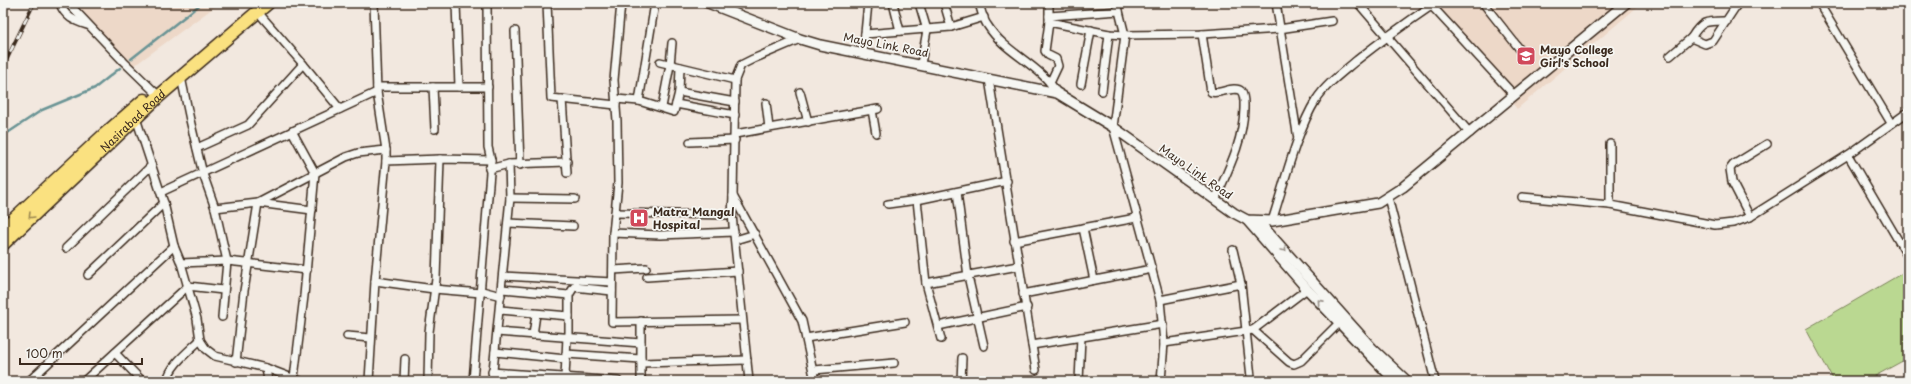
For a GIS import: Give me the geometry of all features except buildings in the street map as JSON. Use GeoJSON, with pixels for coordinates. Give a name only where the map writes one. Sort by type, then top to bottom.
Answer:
{"type":"FeatureCollection","features":[{"type":"Feature","properties":{"kind":"highway","name":"Nasirabad Road"},"geometry":{"type":"LineString","coordinates":[[3,244],[136,118],[157,94],[255,7],[268,3]]}},
{"type":"Feature","properties":{"kind":"highway","name":"Nasirabad Road"},"geometry":{"type":"LineString","coordinates":[[3,229],[105,134],[181,77],[255,7]]}},
{"type":"Feature","properties":{"kind":"street"},"geometry":{"type":"LineString","coordinates":[[60,3],[61,8],[70,18],[90,26]]}},
{"type":"Feature","properties":{"kind":"street"},"geometry":{"type":"LineString","coordinates":[[68,3],[124,62],[157,94]]}},
{"type":"Feature","properties":{"kind":"street"},"geometry":{"type":"LineString","coordinates":[[369,381],[375,281],[386,161],[386,150],[377,89],[374,3]]}},
{"type":"Feature","properties":{"kind":"street"},"geometry":{"type":"LineString","coordinates":[[456,3],[460,87]]}},
{"type":"Feature","properties":{"kind":"street"},"geometry":{"type":"LineString","coordinates":[[474,381],[482,292],[489,170],[491,160],[488,147],[487,3]]}},
{"type":"Feature","properties":{"kind":"street"},"geometry":{"type":"LineString","coordinates":[[547,3],[551,98],[616,102],[639,101],[674,112],[679,92],[680,67]]}},
{"type":"Feature","properties":{"kind":"street"},"geometry":{"type":"LineString","coordinates":[[621,3],[614,80],[618,183],[613,234],[612,322],[742,320]]}},
{"type":"Feature","properties":{"kind":"street"},"geometry":{"type":"LineString","coordinates":[[639,101],[655,3]]}},
{"type":"Feature","properties":{"kind":"street","name":"Mayo Link Road"},"geometry":{"type":"LineString","coordinates":[[708,3],[800,40],[1057,93],[1113,127],[1234,213],[1248,220],[1272,221],[1378,203],[1388,197],[1403,187],[1470,133],[1626,3]]}},
{"type":"Feature","properties":{"kind":"street"},"geometry":{"type":"LineString","coordinates":[[863,52],[868,3]]}},
{"type":"Feature","properties":{"kind":"street"},"geometry":{"type":"LineString","coordinates":[[893,3],[900,31]]}},
{"type":"Feature","properties":{"kind":"street"},"geometry":{"type":"LineString","coordinates":[[919,3],[927,30],[921,64]]}},
{"type":"Feature","properties":{"kind":"street"},"geometry":{"type":"LineString","coordinates":[[944,3],[951,27]]}},
{"type":"Feature","properties":{"kind":"street"},"geometry":{"type":"LineString","coordinates":[[979,3],[986,25],[994,35],[1050,83],[1057,93]]}},
{"type":"Feature","properties":{"kind":"street"},"geometry":{"type":"LineString","coordinates":[[1049,3],[1049,19],[1045,51],[1048,55],[1058,60],[1057,72],[1050,83]]}},
{"type":"Feature","properties":{"kind":"street"},"geometry":{"type":"LineString","coordinates":[[1117,3],[1126,34],[1113,127],[1136,218],[1160,300],[1164,343],[1161,381]]}},
{"type":"Feature","properties":{"kind":"street"},"geometry":{"type":"LineString","coordinates":[[1276,3],[1298,140]]}},
{"type":"Feature","properties":{"kind":"street"},"geometry":{"type":"LineString","coordinates":[[1358,3],[1470,133]]}},
{"type":"Feature","properties":{"kind":"street"},"geometry":{"type":"LineString","coordinates":[[1483,3],[1522,52]]}},
{"type":"Feature","properties":{"kind":"street"},"geometry":{"type":"LineString","coordinates":[[1692,38],[1705,44],[1711,42],[1727,21],[1738,3]]}},
{"type":"Feature","properties":{"kind":"street"},"geometry":{"type":"LineString","coordinates":[[1819,3],[1892,123]]}},
{"type":"Feature","properties":{"kind":"street"},"geometry":{"type":"LineString","coordinates":[[1272,221],[1298,140],[1316,100],[1345,70],[1430,4],[1514,95]]}},
{"type":"Feature","properties":{"kind":"street"},"geometry":{"type":"LineString","coordinates":[[255,7],[340,109]]}},
{"type":"Feature","properties":{"kind":"street"},"geometry":{"type":"LineString","coordinates":[[1049,19],[1119,11]]}},
{"type":"Feature","properties":{"kind":"street"},"geometry":{"type":"LineString","coordinates":[[865,34],[951,27],[984,17]]}},
{"type":"Feature","properties":{"kind":"street"},"geometry":{"type":"LineString","coordinates":[[1049,19],[1109,34],[1202,34],[1279,29],[1332,21]]}},
{"type":"Feature","properties":{"kind":"street"},"geometry":{"type":"LineString","coordinates":[[1670,56],[1692,38],[1698,26],[1703,23],[1727,21]]}},
{"type":"Feature","properties":{"kind":"street"},"geometry":{"type":"LineString","coordinates":[[1081,84],[1091,30]]}},
{"type":"Feature","properties":{"kind":"street"},"geometry":{"type":"LineString","coordinates":[[515,31],[520,165]]}},
{"type":"Feature","properties":{"kind":"street"},"geometry":{"type":"LineString","coordinates":[[1102,91],[1109,34]]}},
{"type":"Feature","properties":{"kind":"street"},"geometry":{"type":"LineString","coordinates":[[1202,34],[1211,92],[1215,94],[1236,89],[1241,92],[1244,98],[1243,125],[1237,149],[1215,200]]}},
{"type":"Feature","properties":{"kind":"street"},"geometry":{"type":"LineString","coordinates":[[749,381],[732,215],[735,137],[735,80],[742,65],[753,58],[800,40]]}},
{"type":"Feature","properties":{"kind":"street"},"geometry":{"type":"LineString","coordinates":[[662,107],[670,65],[672,43]]}},
{"type":"Feature","properties":{"kind":"street"},"geometry":{"type":"LineString","coordinates":[[660,62],[735,80]]}},
{"type":"Feature","properties":{"kind":"street"},"geometry":{"type":"LineString","coordinates":[[196,148],[248,125],[304,64]]}},
{"type":"Feature","properties":{"kind":"street"},"geometry":{"type":"LineString","coordinates":[[181,77],[196,148],[215,208],[227,261],[223,290],[222,318]]}},
{"type":"Feature","properties":{"kind":"street"},"geometry":{"type":"LineString","coordinates":[[989,79],[1007,181],[1014,241],[1023,294],[1027,307],[1036,370]]}},
{"type":"Feature","properties":{"kind":"street"},"geometry":{"type":"LineString","coordinates":[[433,87],[435,129]]}},
{"type":"Feature","properties":{"kind":"street"},"geometry":{"type":"LineString","coordinates":[[161,192],[203,174],[340,109],[377,89],[488,87]]}},
{"type":"Feature","properties":{"kind":"street"},"geometry":{"type":"LineString","coordinates":[[679,92],[735,102]]}},
{"type":"Feature","properties":{"kind":"street"},"geometry":{"type":"LineString","coordinates":[[800,92],[808,122]]}},
{"type":"Feature","properties":{"kind":"street"},"geometry":{"type":"LineString","coordinates":[[562,99],[567,173]]}},
{"type":"Feature","properties":{"kind":"street"},"geometry":{"type":"LineString","coordinates":[[766,102],[769,128]]}},
{"type":"Feature","properties":{"kind":"street"},"geometry":{"type":"LineString","coordinates":[[676,104],[735,115]]}},
{"type":"Feature","properties":{"kind":"street"},"geometry":{"type":"LineString","coordinates":[[690,142],[735,137],[769,128],[875,109],[876,133]]}},
{"type":"Feature","properties":{"kind":"street"},"geometry":{"type":"LineString","coordinates":[[1522,197],[1610,205],[1715,225],[1734,223],[1750,217],[1848,155],[1908,112]]}},
{"type":"Feature","properties":{"kind":"street"},"geometry":{"type":"LineString","coordinates":[[136,118],[161,192],[174,246],[181,263],[197,319],[200,340],[206,349],[215,356],[266,368],[297,379],[315,173],[292,131]]}},
{"type":"Feature","properties":{"kind":"street"},"geometry":{"type":"LineString","coordinates":[[1610,144],[1610,205]]}},
{"type":"Feature","properties":{"kind":"street"},"geometry":{"type":"LineString","coordinates":[[1750,217],[1732,182],[1730,169],[1733,165],[1767,144]]}},
{"type":"Feature","properties":{"kind":"street"},"geometry":{"type":"LineString","coordinates":[[258,203],[315,173],[358,153],[386,150]]}},
{"type":"Feature","properties":{"kind":"street"},"geometry":{"type":"LineString","coordinates":[[1848,155],[1908,257]]}},
{"type":"Feature","properties":{"kind":"street"},"geometry":{"type":"LineString","coordinates":[[386,161],[440,159],[491,160]]}},
{"type":"Feature","properties":{"kind":"street"},"geometry":{"type":"LineString","coordinates":[[428,381],[429,332],[434,289],[440,159]]}},
{"type":"Feature","properties":{"kind":"street"},"geometry":{"type":"LineString","coordinates":[[489,170],[509,164],[520,165],[567,162]]}},
{"type":"Feature","properties":{"kind":"street"},"geometry":{"type":"LineString","coordinates":[[492,381],[510,198],[509,164]]}},
{"type":"Feature","properties":{"kind":"street"},"geometry":{"type":"LineString","coordinates":[[66,248],[151,166]]}},
{"type":"Feature","properties":{"kind":"street"},"geometry":{"type":"LineString","coordinates":[[888,204],[917,200],[1007,181]]}},
{"type":"Feature","properties":{"kind":"street"},"geometry":{"type":"LineString","coordinates":[[957,192],[968,276],[984,346]]}},
{"type":"Feature","properties":{"kind":"street"},"geometry":{"type":"LineString","coordinates":[[733,196],[802,322],[814,370],[815,381]]}},
{"type":"Feature","properties":{"kind":"street"},"geometry":{"type":"LineString","coordinates":[[1388,197],[1435,381]]}},
{"type":"Feature","properties":{"kind":"street"},"geometry":{"type":"LineString","coordinates":[[510,198],[575,199]]}},
{"type":"Feature","properties":{"kind":"street"},"geometry":{"type":"LineString","coordinates":[[917,200],[926,283],[941,339]]}},
{"type":"Feature","properties":{"kind":"street"},"geometry":{"type":"LineString","coordinates":[[88,275],[164,203]]}},
{"type":"Feature","properties":{"kind":"street"},"geometry":{"type":"LineString","coordinates":[[236,362],[258,203]]}},
{"type":"Feature","properties":{"kind":"street"},"geometry":{"type":"LineString","coordinates":[[215,208],[258,203],[312,210]]}},
{"type":"Feature","properties":{"kind":"street"},"geometry":{"type":"LineString","coordinates":[[615,214],[732,215]]}},
{"type":"Feature","properties":{"kind":"street"},"geometry":{"type":"LineString","coordinates":[[1014,241],[1136,218]]}},
{"type":"Feature","properties":{"kind":"street"},"geometry":{"type":"LineString","coordinates":[[1248,220],[1339,323],[1395,381]]}},
{"type":"Feature","properties":{"kind":"street"},"geometry":{"type":"LineString","coordinates":[[1258,220],[1372,348],[1407,381]]}},
{"type":"Feature","properties":{"kind":"street"},"geometry":{"type":"LineString","coordinates":[[508,223],[573,226]]}},
{"type":"Feature","properties":{"kind":"street"},"geometry":{"type":"LineString","coordinates":[[1083,228],[1094,280]]}},
{"type":"Feature","properties":{"kind":"street"},"geometry":{"type":"LineString","coordinates":[[613,234],[660,235],[734,232]]}},
{"type":"Feature","properties":{"kind":"street"},"geometry":{"type":"LineString","coordinates":[[735,240],[754,234]]}},
{"type":"Feature","properties":{"kind":"street"},"geometry":{"type":"LineString","coordinates":[[29,381],[174,246]]}},
{"type":"Feature","properties":{"kind":"street"},"geometry":{"type":"LineString","coordinates":[[1233,250],[1241,284],[1251,377]]}},
{"type":"Feature","properties":{"kind":"street"},"geometry":{"type":"LineString","coordinates":[[181,263],[227,261],[307,270]]}},
{"type":"Feature","properties":{"kind":"street"},"geometry":{"type":"LineString","coordinates":[[926,283],[1018,266]]}},
{"type":"Feature","properties":{"kind":"street"},"geometry":{"type":"LineString","coordinates":[[613,270],[646,268]]}},
{"type":"Feature","properties":{"kind":"street"},"geometry":{"type":"LineString","coordinates":[[1023,294],[1152,269]]}},
{"type":"Feature","properties":{"kind":"street"},"geometry":{"type":"LineString","coordinates":[[647,277],[738,271]]}},
{"type":"Feature","properties":{"kind":"street"},"geometry":{"type":"LineString","coordinates":[[503,276],[612,282]]}},
{"type":"Feature","properties":{"kind":"street"},"geometry":{"type":"LineString","coordinates":[[375,281],[434,289],[568,295]]}},
{"type":"Feature","properties":{"kind":"street"},"geometry":{"type":"LineString","coordinates":[[1160,300],[1241,284]]}},
{"type":"Feature","properties":{"kind":"street"},"geometry":{"type":"LineString","coordinates":[[84,381],[188,286],[223,290]]}},
{"type":"Feature","properties":{"kind":"street"},"geometry":{"type":"LineString","coordinates":[[566,377],[569,316],[568,295],[574,287],[612,291]]}},
{"type":"Feature","properties":{"kind":"street"},"geometry":{"type":"LineString","coordinates":[[1164,343],[1253,330],[1308,289]]}},
{"type":"Feature","properties":{"kind":"street"},"geometry":{"type":"LineString","coordinates":[[938,326],[1027,307]]}},
{"type":"Feature","properties":{"kind":"street"},"geometry":{"type":"LineString","coordinates":[[500,310],[569,316]]}},
{"type":"Feature","properties":{"kind":"street"},"geometry":{"type":"LineString","coordinates":[[533,335],[536,314]]}},
{"type":"Feature","properties":{"kind":"street"},"geometry":{"type":"LineString","coordinates":[[641,321],[641,381]]}},
{"type":"Feature","properties":{"kind":"street"},"geometry":{"type":"LineString","coordinates":[[806,338],[905,322]]}},
{"type":"Feature","properties":{"kind":"street"},"geometry":{"type":"LineString","coordinates":[[1253,330],[1289,362],[1294,364],[1301,361],[1339,323]]}},
{"type":"Feature","properties":{"kind":"street"},"geometry":{"type":"LineString","coordinates":[[1032,345],[1163,324]]}},
{"type":"Feature","properties":{"kind":"street"},"geometry":{"type":"LineString","coordinates":[[497,332],[641,343]]}},
{"type":"Feature","properties":{"kind":"street"},"geometry":{"type":"LineString","coordinates":[[347,336],[371,338]]}},
{"type":"Feature","properties":{"kind":"street"},"geometry":{"type":"LineString","coordinates":[[1079,381],[1081,337]]}},
{"type":"Feature","properties":{"kind":"street"},"geometry":{"type":"LineString","coordinates":[[167,381],[173,368],[200,340]]}},
{"type":"Feature","properties":{"kind":"street"},"geometry":{"type":"LineString","coordinates":[[115,352],[142,381]]}},
{"type":"Feature","properties":{"kind":"street"},"geometry":{"type":"LineString","coordinates":[[495,352],[641,361],[747,360]]}},
{"type":"Feature","properties":{"kind":"street"},"geometry":{"type":"LineString","coordinates":[[961,381],[962,358]]}},
{"type":"Feature","properties":{"kind":"street"},"geometry":{"type":"LineString","coordinates":[[404,381],[405,359]]}},
{"type":"Feature","properties":{"kind":"street"},"geometry":{"type":"LineString","coordinates":[[814,370],[894,363]]}},
{"type":"Feature","properties":{"kind":"street"},"geometry":{"type":"LineString","coordinates":[[266,368],[268,381]]}},
{"type":"Feature","properties":{"kind":"street"},"geometry":{"type":"LineString","coordinates":[[492,372],[618,381]]}},
{"type":"Feature","properties":{"kind":"shaded area"},"geometry":{"type":"Polygon","coordinates":[[[76,3],[220,3],[131,68],[76,3]]]}},
{"type":"Feature","properties":{"kind":"shaded area","name":"Mayo College Girl's School"},"geometry":{"type":"Polygon","coordinates":[[[1429,3],[1642,3],[1517,109],[1429,3]]]}},
{"type":"Feature","properties":{"kind":"green space"},"geometry":{"type":"Polygon","coordinates":[[[1906,271],[1908,274],[1908,358],[1866,381],[1834,381],[1806,329],[1906,271]]]}},
{"type":"Feature","properties":{"kind":"waterway"},"geometry":{"type":"LineString","coordinates":[[131,59],[202,3]]}},
{"type":"Feature","properties":{"kind":"waterway"},"geometry":{"type":"LineString","coordinates":[[3,136],[42,110],[95,88],[120,68]]}},
{"type":"Feature","properties":{"kind":"railway"},"geometry":{"type":"LineString","coordinates":[[3,67],[34,3]]}},
{"type":"Feature","properties":{"kind":"place","name":"Mayo College Girl's School"},"geometry":{"type":"Point","coordinates":[1526,56]}},
{"type":"Feature","properties":{"kind":"place","name":"Matra Mangal Hospital"},"geometry":{"type":"Point","coordinates":[639,218]}}]}
